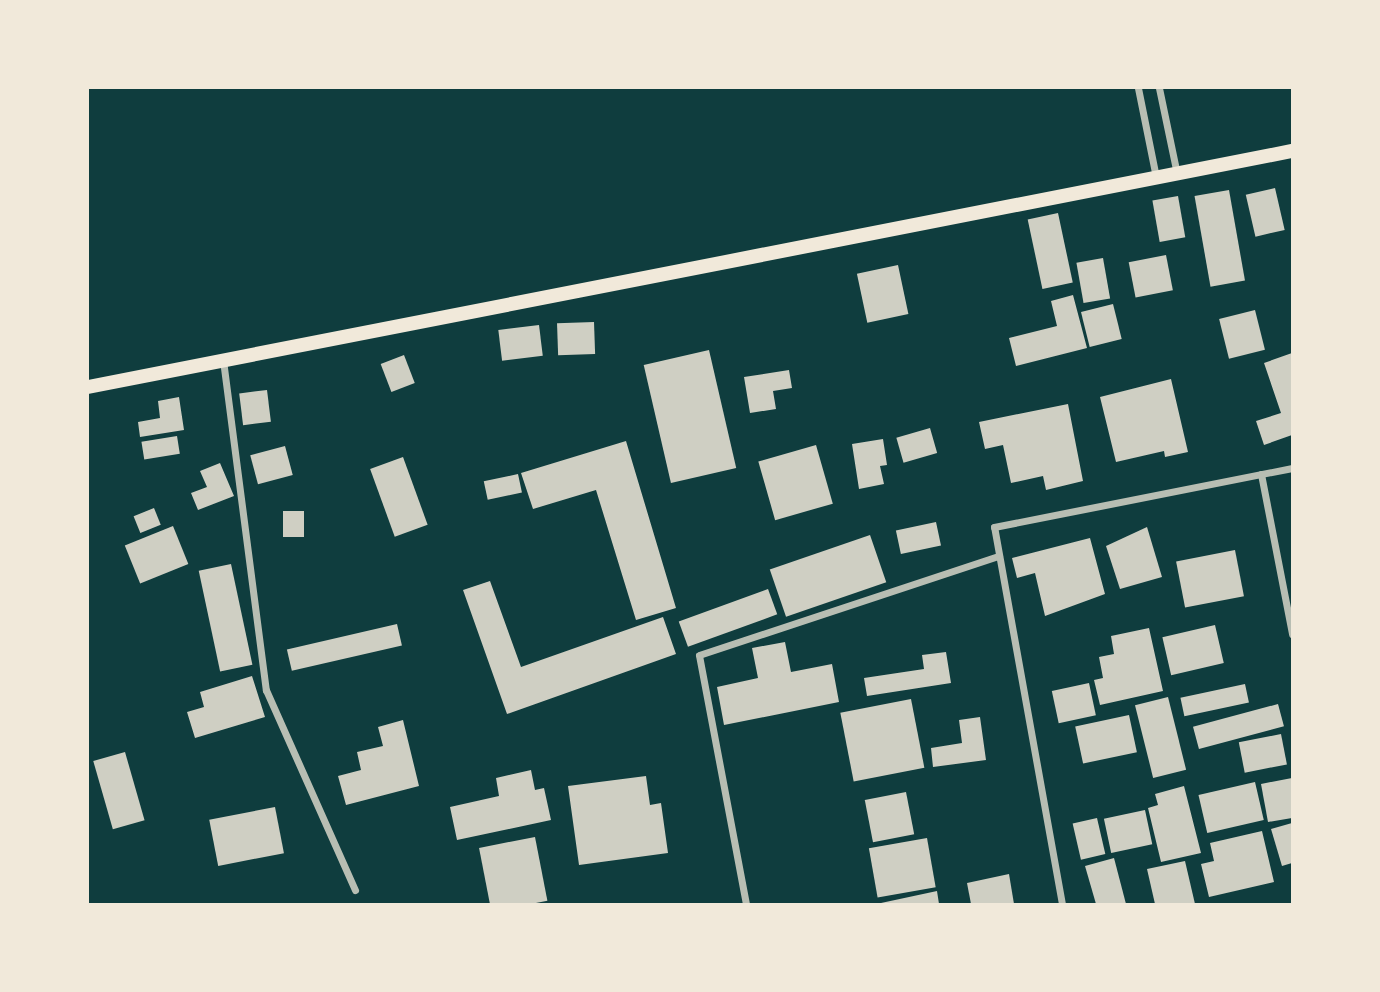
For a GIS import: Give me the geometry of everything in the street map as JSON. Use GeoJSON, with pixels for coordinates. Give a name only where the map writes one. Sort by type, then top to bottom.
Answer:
{"type":"FeatureCollection","features":[{"type":"Feature","properties":{"kind":"main road"},"geometry":{"type":"LineString","coordinates":[[88,387],[1293,152]]}},
{"type":"Feature","properties":{"kind":"street"},"geometry":{"type":"LineString","coordinates":[[1138,88],[1156,177]]}},
{"type":"Feature","properties":{"kind":"street"},"geometry":{"type":"LineString","coordinates":[[1159,88],[1177,175]]}},
{"type":"Feature","properties":{"kind":"street"},"geometry":{"type":"LineString","coordinates":[[223,360],[266,690],[355,890]]}},
{"type":"Feature","properties":{"kind":"street"},"geometry":{"type":"LineString","coordinates":[[1062,905],[994,527],[1293,468]]}},
{"type":"Feature","properties":{"kind":"street"},"geometry":{"type":"LineString","coordinates":[[1261,474],[1293,634]]}},
{"type":"Feature","properties":{"kind":"street"},"geometry":{"type":"LineString","coordinates":[[746,905],[699,655],[999,556]]}},
{"type":"Feature","properties":{"kind":"building"},"geometry":{"type":"Polygon","coordinates":[[[1275,188],[1285,230],[1255,237],[1246,195],[1275,188]]]}},
{"type":"Feature","properties":{"kind":"building"},"geometry":{"type":"Polygon","coordinates":[[[1229,190],[1245,281],[1211,287],[1195,196],[1229,190]]]}},
{"type":"Feature","properties":{"kind":"building"},"geometry":{"type":"Polygon","coordinates":[[[1178,196],[1185,237],[1160,242],[1152,201],[1178,196]]]}},
{"type":"Feature","properties":{"kind":"building"},"geometry":{"type":"Polygon","coordinates":[[[1058,213],[1073,282],[1042,289],[1028,219],[1058,213]]]}},
{"type":"Feature","properties":{"kind":"building"},"geometry":{"type":"Polygon","coordinates":[[[1166,255],[1173,290],[1136,298],[1129,262],[1166,255]]]}},
{"type":"Feature","properties":{"kind":"building"},"geometry":{"type":"Polygon","coordinates":[[[1103,258],[1110,298],[1084,303],[1076,263],[1103,258]]]}},
{"type":"Feature","properties":{"kind":"building"},"geometry":{"type":"Polygon","coordinates":[[[898,265],[908,314],[867,323],[857,274],[898,265]]]}},
{"type":"Feature","properties":{"kind":"building"},"geometry":{"type":"Polygon","coordinates":[[[1073,295],[1087,348],[1016,366],[1009,338],[1057,326],[1051,301],[1073,295]]]}},
{"type":"Feature","properties":{"kind":"building"},"geometry":{"type":"Polygon","coordinates":[[[1113,304],[1122,339],[1090,347],[1081,312],[1113,304]]]}},
{"type":"Feature","properties":{"kind":"building"},"geometry":{"type":"Polygon","coordinates":[[[1255,310],[1265,350],[1229,359],[1219,319],[1255,310]]]}},
{"type":"Feature","properties":{"kind":"building"},"geometry":{"type":"Polygon","coordinates":[[[594,322],[595,354],[558,355],[557,323],[594,322]]]}},
{"type":"Feature","properties":{"kind":"building"},"geometry":{"type":"Polygon","coordinates":[[[539,325],[543,356],[502,361],[498,330],[539,325]]]}},
{"type":"Feature","properties":{"kind":"building"},"geometry":{"type":"Polygon","coordinates":[[[709,350],[736,468],[671,483],[644,365],[709,350]]]}},
{"type":"Feature","properties":{"kind":"building"},"geometry":{"type":"Polygon","coordinates":[[[1292,353],[1292,435],[1264,445],[1256,421],[1281,413],[1264,363],[1292,353]]]}},
{"type":"Feature","properties":{"kind":"building"},"geometry":{"type":"Polygon","coordinates":[[[404,355],[415,383],[391,392],[381,364],[404,355]]]}},
{"type":"Feature","properties":{"kind":"building"},"geometry":{"type":"Polygon","coordinates":[[[789,370],[792,388],[773,391],[776,409],[750,413],[744,377],[789,370]]]}},
{"type":"Feature","properties":{"kind":"building"},"geometry":{"type":"Polygon","coordinates":[[[1171,379],[1188,452],[1165,457],[1164,451],[1116,462],[1100,397],[1171,379]]]}},
{"type":"Feature","properties":{"kind":"building"},"geometry":{"type":"Polygon","coordinates":[[[267,390],[271,422],[243,425],[239,393],[267,390]]]}},
{"type":"Feature","properties":{"kind":"building"},"geometry":{"type":"Polygon","coordinates":[[[179,397],[184,430],[140,437],[138,422],[160,418],[158,401],[179,397]]]}},
{"type":"Feature","properties":{"kind":"building"},"geometry":{"type":"Polygon","coordinates":[[[1068,404],[1083,481],[1046,490],[1043,476],[1011,483],[1003,445],[985,449],[979,422],[1068,404]]]}},
{"type":"Feature","properties":{"kind":"building"},"geometry":{"type":"Polygon","coordinates":[[[930,428],[937,453],[904,463],[896,438],[930,428]]]}},
{"type":"Feature","properties":{"kind":"building"},"geometry":{"type":"Polygon","coordinates":[[[177,436],[180,454],[144,459],[141,442],[177,436]]]}},
{"type":"Feature","properties":{"kind":"building"},"geometry":{"type":"Polygon","coordinates":[[[883,439],[887,465],[880,466],[884,484],[859,489],[852,444],[883,439]]]}},
{"type":"Feature","properties":{"kind":"building"},"geometry":{"type":"Polygon","coordinates":[[[626,441],[676,608],[636,620],[596,490],[533,509],[521,473],[626,441]]]}},
{"type":"Feature","properties":{"kind":"building"},"geometry":{"type":"Polygon","coordinates":[[[816,445],[833,504],[775,520],[758,462],[816,445]]]}},
{"type":"Feature","properties":{"kind":"building"},"geometry":{"type":"Polygon","coordinates":[[[285,446],[293,475],[258,484],[250,455],[285,446]]]}},
{"type":"Feature","properties":{"kind":"building"},"geometry":{"type":"Polygon","coordinates":[[[403,457],[428,525],[395,537],[370,469],[403,457]]]}},
{"type":"Feature","properties":{"kind":"building"},"geometry":{"type":"Polygon","coordinates":[[[220,463],[234,496],[198,510],[191,493],[207,487],[200,471],[220,463]]]}},
{"type":"Feature","properties":{"kind":"building"},"geometry":{"type":"Polygon","coordinates":[[[518,474],[522,493],[488,500],[484,481],[518,474]]]}},
{"type":"Feature","properties":{"kind":"building"},"geometry":{"type":"Polygon","coordinates":[[[154,508],[161,525],[140,533],[134,516],[154,508]]]}},
{"type":"Feature","properties":{"kind":"building"},"geometry":{"type":"Polygon","coordinates":[[[283,511],[304,511],[304,537],[283,537],[283,511]]]}},
{"type":"Feature","properties":{"kind":"building"},"geometry":{"type":"Polygon","coordinates":[[[936,522],[941,545],[901,554],[896,531],[936,522]]]}},
{"type":"Feature","properties":{"kind":"building"},"geometry":{"type":"Polygon","coordinates":[[[173,526],[188,564],[140,583],[125,545],[173,526]]]}},
{"type":"Feature","properties":{"kind":"building"},"geometry":{"type":"Polygon","coordinates":[[[1147,527],[1162,577],[1120,589],[1106,546],[1147,527]]]}},
{"type":"Feature","properties":{"kind":"building"},"geometry":{"type":"Polygon","coordinates":[[[870,535],[886,582],[786,617],[770,570],[870,535]]]}},
{"type":"Feature","properties":{"kind":"building"},"geometry":{"type":"Polygon","coordinates":[[[1090,538],[1105,594],[1045,616],[1035,573],[1017,578],[1012,558],[1090,538]]]}},
{"type":"Feature","properties":{"kind":"building"},"geometry":{"type":"Polygon","coordinates":[[[1235,550],[1244,596],[1185,608],[1176,561],[1235,550]]]}},
{"type":"Feature","properties":{"kind":"building"},"geometry":{"type":"Polygon","coordinates":[[[231,564],[252,665],[220,672],[199,571],[231,564]]]}},
{"type":"Feature","properties":{"kind":"building"},"geometry":{"type":"Polygon","coordinates":[[[490,581],[521,667],[663,617],[676,654],[507,714],[463,590],[490,581]]]}},
{"type":"Feature","properties":{"kind":"building"},"geometry":{"type":"Polygon","coordinates":[[[768,589],[777,614],[688,647],[679,621],[768,589]]]}},
{"type":"Feature","properties":{"kind":"building"},"geometry":{"type":"Polygon","coordinates":[[[397,624],[402,645],[292,671],[287,649],[397,624]]]}},
{"type":"Feature","properties":{"kind":"building"},"geometry":{"type":"Polygon","coordinates":[[[1215,625],[1224,663],[1171,675],[1162,637],[1215,625]]]}},
{"type":"Feature","properties":{"kind":"building"},"geometry":{"type":"Polygon","coordinates":[[[1149,628],[1163,691],[1100,705],[1094,680],[1103,678],[1099,657],[1114,654],[1111,636],[1149,628]]]}},
{"type":"Feature","properties":{"kind":"building"},"geometry":{"type":"Polygon","coordinates":[[[785,642],[791,672],[832,664],[839,702],[724,725],[717,687],[758,678],[752,648],[785,642]]]}},
{"type":"Feature","properties":{"kind":"building"},"geometry":{"type":"Polygon","coordinates":[[[946,652],[951,683],[867,696],[864,678],[924,669],[922,655],[946,652]]]}},
{"type":"Feature","properties":{"kind":"building"},"geometry":{"type":"Polygon","coordinates":[[[252,676],[265,717],[195,738],[187,712],[204,707],[200,692],[252,676]]]}},
{"type":"Feature","properties":{"kind":"building"},"geometry":{"type":"Polygon","coordinates":[[[1089,683],[1096,715],[1059,723],[1052,691],[1089,683]]]}},
{"type":"Feature","properties":{"kind":"building"},"geometry":{"type":"Polygon","coordinates":[[[1245,684],[1249,703],[1184,716],[1180,698],[1245,684]]]}},
{"type":"Feature","properties":{"kind":"building"},"geometry":{"type":"Polygon","coordinates":[[[1168,697],[1186,770],[1153,778],[1135,705],[1168,697]]]}},
{"type":"Feature","properties":{"kind":"building"},"geometry":{"type":"Polygon","coordinates":[[[911,699],[924,768],[854,781],[840,713],[911,699]]]}},
{"type":"Feature","properties":{"kind":"building"},"geometry":{"type":"Polygon","coordinates":[[[1278,704],[1284,726],[1199,749],[1193,727],[1278,704]]]}},
{"type":"Feature","properties":{"kind":"building"},"geometry":{"type":"Polygon","coordinates":[[[1129,715],[1137,752],[1083,764],[1075,726],[1129,715]]]}},
{"type":"Feature","properties":{"kind":"building"},"geometry":{"type":"Polygon","coordinates":[[[980,717],[986,760],[933,767],[931,748],[962,743],[959,720],[980,717]]]}},
{"type":"Feature","properties":{"kind":"building"},"geometry":{"type":"Polygon","coordinates":[[[403,720],[419,786],[346,805],[338,776],[361,770],[357,752],[383,746],[378,727],[403,720]]]}},
{"type":"Feature","properties":{"kind":"building"},"geometry":{"type":"Polygon","coordinates":[[[1281,734],[1287,764],[1245,773],[1239,742],[1281,734]]]}},
{"type":"Feature","properties":{"kind":"building"},"geometry":{"type":"Polygon","coordinates":[[[125,752],[145,820],[113,829],[93,761],[125,752]]]}},
{"type":"Feature","properties":{"kind":"building"},"geometry":{"type":"Polygon","coordinates":[[[531,770],[535,790],[544,788],[551,820],[457,840],[450,807],[499,796],[496,778],[531,770]]]}},
{"type":"Feature","properties":{"kind":"building"},"geometry":{"type":"Polygon","coordinates":[[[646,776],[650,805],[661,803],[668,853],[579,865],[568,786],[646,776]]]}},
{"type":"Feature","properties":{"kind":"building"},"geometry":{"type":"Polygon","coordinates":[[[1292,778],[1292,818],[1268,822],[1261,784],[1292,778]]]}},
{"type":"Feature","properties":{"kind":"building"},"geometry":{"type":"Polygon","coordinates":[[[1255,782],[1264,820],[1207,833],[1198,795],[1255,782]]]}},
{"type":"Feature","properties":{"kind":"building"},"geometry":{"type":"Polygon","coordinates":[[[1184,786],[1201,853],[1161,862],[1148,808],[1158,805],[1155,794],[1184,786]]]}},
{"type":"Feature","properties":{"kind":"building"},"geometry":{"type":"Polygon","coordinates":[[[906,792],[914,834],[873,842],[865,800],[906,792]]]}},
{"type":"Feature","properties":{"kind":"building"},"geometry":{"type":"Polygon","coordinates":[[[275,807],[284,853],[218,866],[209,820],[275,807]]]}},
{"type":"Feature","properties":{"kind":"building"},"geometry":{"type":"Polygon","coordinates":[[[1145,810],[1152,844],[1111,853],[1104,819],[1145,810]]]}},
{"type":"Feature","properties":{"kind":"building"},"geometry":{"type":"Polygon","coordinates":[[[1097,818],[1105,854],[1081,860],[1073,824],[1097,818]]]}},
{"type":"Feature","properties":{"kind":"building"},"geometry":{"type":"Polygon","coordinates":[[[1292,823],[1292,863],[1282,866],[1271,829],[1292,823]]]}},
{"type":"Feature","properties":{"kind":"building"},"geometry":{"type":"Polygon","coordinates":[[[1262,831],[1274,882],[1209,897],[1201,864],[1214,861],[1210,843],[1262,831]]]}},
{"type":"Feature","properties":{"kind":"building"},"geometry":{"type":"Polygon","coordinates":[[[535,837],[547,901],[531,904],[490,904],[479,848],[535,837]]]}},
{"type":"Feature","properties":{"kind":"building"},"geometry":{"type":"Polygon","coordinates":[[[927,838],[936,887],[878,897],[869,848],[927,838]]]}},
{"type":"Feature","properties":{"kind":"building"},"geometry":{"type":"Polygon","coordinates":[[[1114,858],[1126,904],[1096,904],[1085,866],[1114,858]]]}},
{"type":"Feature","properties":{"kind":"building"},"geometry":{"type":"Polygon","coordinates":[[[1185,861],[1195,904],[1155,904],[1147,869],[1185,861]]]}},
{"type":"Feature","properties":{"kind":"building"},"geometry":{"type":"Polygon","coordinates":[[[1009,874],[1014,904],[971,904],[967,883],[1009,874]]]}},
{"type":"Feature","properties":{"kind":"building"},"geometry":{"type":"Polygon","coordinates":[[[937,891],[939,904],[881,904],[881,903],[937,891]]]}}]}
